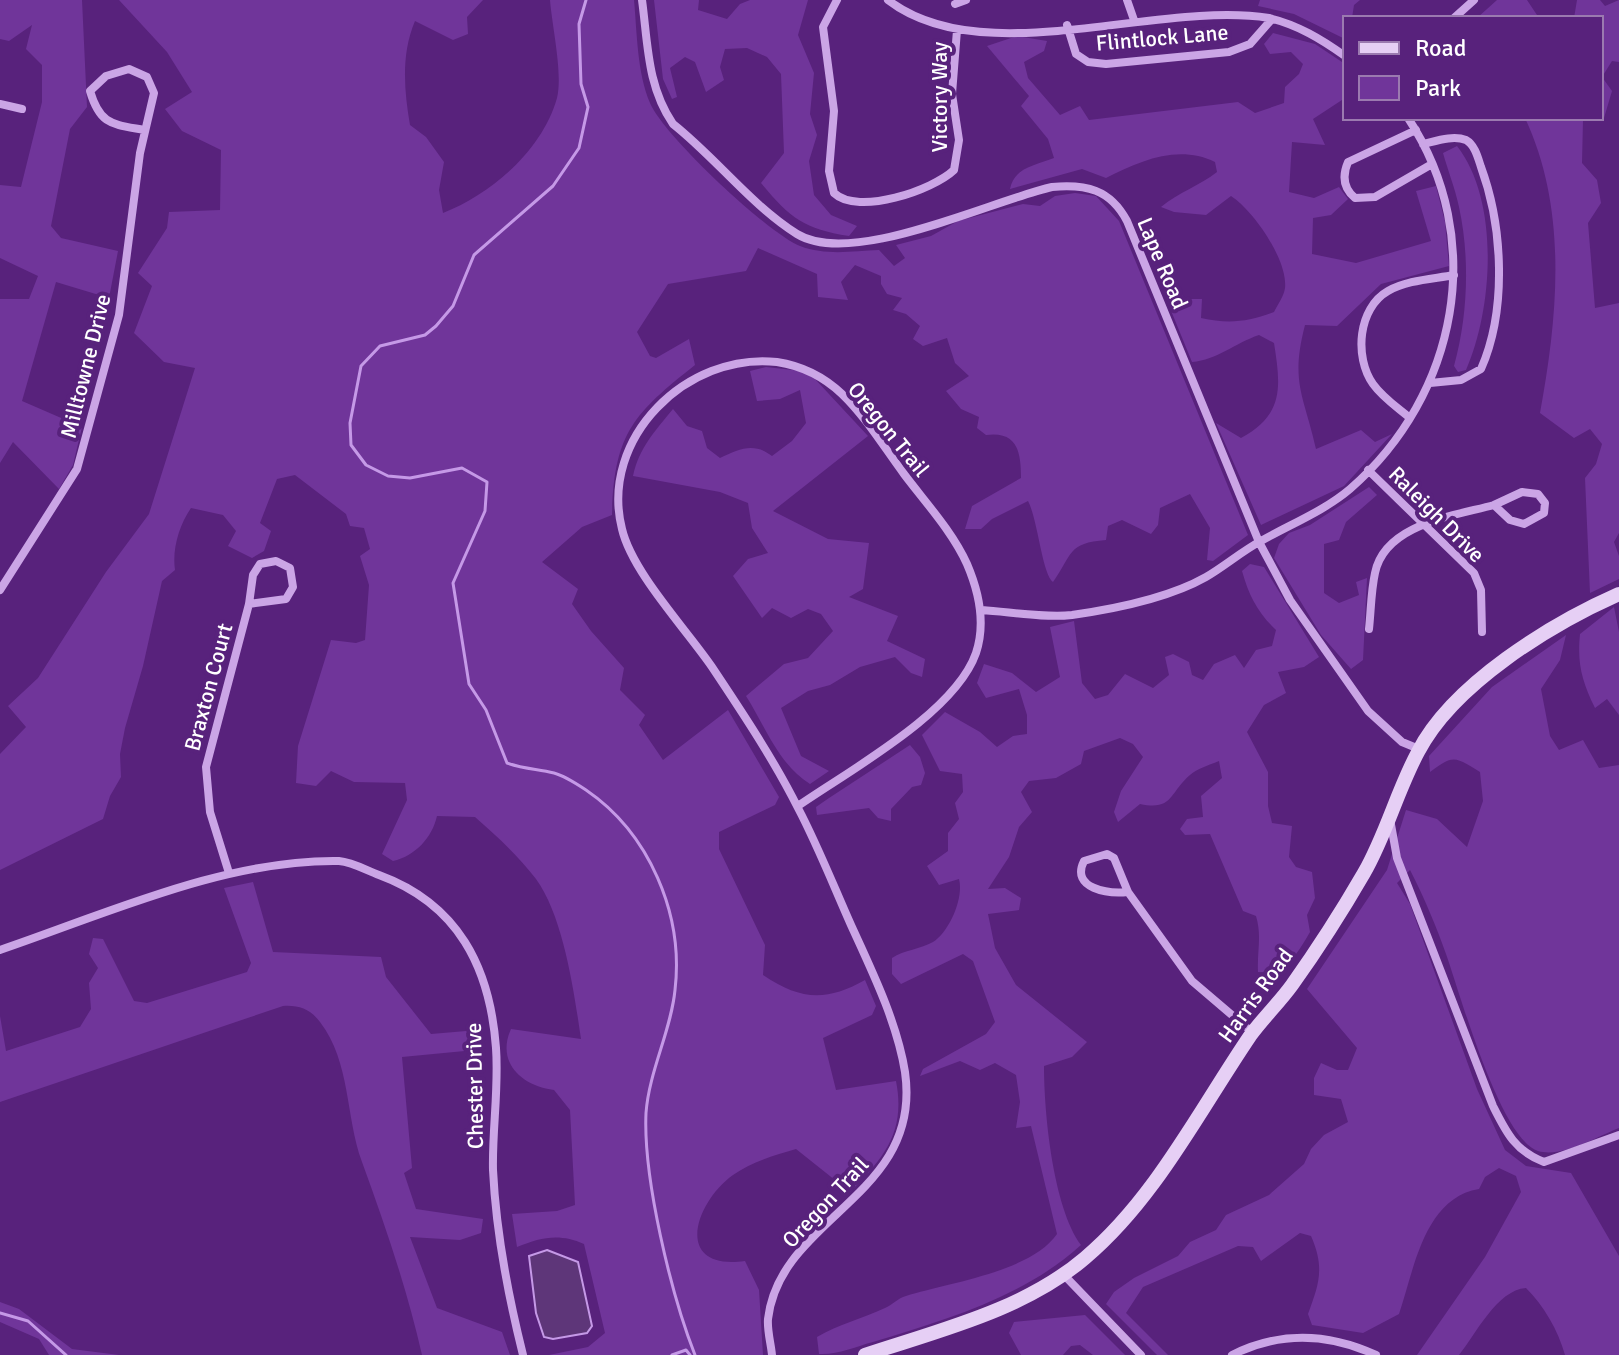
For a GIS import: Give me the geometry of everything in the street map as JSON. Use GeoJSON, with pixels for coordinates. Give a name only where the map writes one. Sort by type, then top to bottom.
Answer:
{"type":"FeatureCollection","features":[{"type":"Feature","properties":{"kind":"street","name":"Lape Road"},"geometry":{"type":"LineString","coordinates":[[642,0],[653,87],[667,115],[770,213],[808,239],[839,245],[881,240],[1052,187],[1078,185],[1107,194],[1127,221],[1259,542],[1290,600],[1368,711],[1402,742],[1419,749]]}},
{"type":"Feature","properties":{"kind":"street","name":"Victory Way"},"geometry":{"type":"LineString","coordinates":[[837,0],[823,27],[834,111],[829,171],[834,193],[847,201],[919,192],[954,170],[959,140],[952,94],[957,30]]}},
{"type":"Feature","properties":{"kind":"street"},"geometry":{"type":"LineString","coordinates":[[888,0],[929,22],[957,30],[1003,32],[1202,15],[1272,19],[1316,36],[1343,55]]}},
{"type":"Feature","properties":{"kind":"street"},"geometry":{"type":"LineString","coordinates":[[955,4],[966,0]]}},
{"type":"Feature","properties":{"kind":"street"},"geometry":{"type":"LineString","coordinates":[[1127,0],[1134,20]]}},
{"type":"Feature","properties":{"kind":"street"},"geometry":{"type":"LineString","coordinates":[[1456,16],[1474,0]]}},
{"type":"Feature","properties":{"kind":"street","name":"Flintlock Lane"},"geometry":{"type":"LineString","coordinates":[[1067,25],[1076,54],[1088,62],[1106,64],[1229,52],[1250,44],[1272,19]]}},
{"type":"Feature","properties":{"kind":"street","name":"Milltowne Drive"},"geometry":{"type":"LineString","coordinates":[[0,590],[77,469],[119,315],[144,130],[154,93],[147,77],[129,69],[106,76],[90,91],[96,111],[110,124],[144,130]]}},
{"type":"Feature","properties":{"kind":"street"},"geometry":{"type":"LineString","coordinates":[[0,104],[22,109]]}},
{"type":"Feature","properties":{"kind":"street"},"geometry":{"type":"LineString","coordinates":[[982,610],[1070,615],[1146,599],[1203,579],[1259,542],[1312,515],[1350,489],[1368,470],[1410,418],[1430,383],[1449,328],[1454,275],[1451,226],[1432,164],[1409,120]]}},
{"type":"Feature","properties":{"kind":"street"},"geometry":{"type":"LineString","coordinates":[[1416,130],[1348,162],[1344,173],[1348,192],[1355,198],[1375,197],[1432,164]]}},
{"type":"Feature","properties":{"kind":"street"},"geometry":{"type":"LineString","coordinates":[[1423,144],[1448,138],[1464,139],[1472,145],[1490,197],[1497,254],[1495,314],[1481,369],[1461,380],[1430,383]]}},
{"type":"Feature","properties":{"kind":"street"},"geometry":{"type":"LineString","coordinates":[[1410,418],[1381,394],[1367,371],[1362,342],[1365,317],[1375,300],[1398,286],[1454,275]]}},
{"type":"Feature","properties":{"kind":"street","name":"Oregon Trail"},"geometry":{"type":"LineString","coordinates":[[772,1355],[768,1320],[784,1275],[806,1244],[878,1173],[896,1145],[908,1110],[904,1069],[893,1028],[867,959],[798,806],[716,673],[640,569],[623,533],[619,484],[630,440],[665,399],[696,378],[731,364],[772,362],[806,367],[842,394],[945,529],[966,563],[982,610],[976,655],[961,683],[936,709],[798,806]]}},
{"type":"Feature","properties":{"kind":"street","name":"Raleigh Drive"},"geometry":{"type":"LineString","coordinates":[[1368,470],[1426,523],[1474,573],[1481,590],[1482,632]]}},
{"type":"Feature","properties":{"kind":"street"},"geometry":{"type":"LineString","coordinates":[[1369,629],[1375,572],[1392,544],[1426,523],[1494,505],[1522,492],[1538,494],[1545,503],[1542,515],[1524,524],[1510,520],[1494,505]]}},
{"type":"Feature","properties":{"kind":"street","name":"Braxton Court"},"geometry":{"type":"LineString","coordinates":[[229,873],[210,812],[206,767],[249,604],[253,575],[260,564],[276,561],[290,568],[293,587],[286,599],[249,604]]}},
{"type":"Feature","properties":{"kind":"street","name":"Harris Road"},"geometry":{"type":"LineString","coordinates":[[865,1355],[1023,1299],[1083,1260],[1128,1218],[1253,1033],[1292,984],[1365,872],[1419,749],[1472,686],[1495,667],[1567,621],[1619,594]]}},
{"type":"Feature","properties":{"kind":"street"},"geometry":{"type":"LineString","coordinates":[[1390,818],[1397,858],[1493,1106],[1509,1138],[1528,1156],[1544,1162],[1619,1135]]}},
{"type":"Feature","properties":{"kind":"street"},"geometry":{"type":"LineString","coordinates":[[1128,892],[1109,894],[1091,887],[1081,870],[1084,861],[1098,855],[1114,858],[1128,892],[1192,981],[1253,1033]]}},
{"type":"Feature","properties":{"kind":"street","name":"Chester Drive"},"geometry":{"type":"LineString","coordinates":[[0,950],[229,873],[343,861],[388,878],[435,903],[458,931],[488,990],[496,1049],[493,1171],[508,1293],[523,1355]]}},
{"type":"Feature","properties":{"kind":"street"},"geometry":{"type":"LineString","coordinates":[[1062,1273],[1141,1355]]}},
{"type":"Feature","properties":{"kind":"street"},"geometry":{"type":"LineString","coordinates":[[1232,1355],[1263,1343],[1300,1336],[1343,1341],[1376,1355]]}},
{"type":"Feature","properties":{"kind":"green space"},"geometry":{"type":"Polygon","coordinates":[[[0,0],[82,0],[87,107],[70,129],[51,226],[61,238],[118,251],[109,298],[56,282],[22,401],[82,427],[73,465],[59,489],[13,442],[0,463],[0,299],[29,299],[38,276],[0,258],[0,185],[21,187],[42,102],[42,65],[26,49],[32,25],[9,41],[0,39],[0,0]]]}},
{"type":"Feature","properties":{"kind":"green space"},"geometry":{"type":"Polygon","coordinates":[[[119,0],[483,0],[467,17],[468,34],[453,40],[415,21],[407,46],[405,85],[410,125],[426,137],[444,162],[439,190],[443,213],[479,194],[512,168],[540,136],[550,117],[557,98],[559,76],[550,0],[634,0],[642,79],[659,118],[695,159],[742,204],[800,246],[830,252],[879,250],[894,266],[905,258],[896,245],[931,236],[958,221],[1023,204],[1040,206],[1055,196],[1075,193],[1096,196],[1119,221],[1248,535],[1213,561],[1207,560],[1210,528],[1190,494],[1160,508],[1158,525],[1151,534],[1122,520],[1108,526],[1106,540],[1077,547],[1053,582],[1046,569],[1028,501],[992,519],[981,529],[965,529],[972,506],[1021,478],[1021,468],[1018,451],[1011,440],[1005,436],[986,435],[977,428],[979,417],[961,409],[946,391],[969,376],[955,363],[947,338],[923,346],[913,339],[920,326],[906,314],[893,310],[902,298],[887,294],[881,284],[881,276],[855,265],[841,282],[848,300],[818,297],[817,274],[758,248],[746,271],[668,284],[637,332],[650,356],[656,358],[689,339],[695,365],[656,398],[631,428],[617,464],[612,515],[582,527],[542,562],[578,589],[572,604],[624,668],[620,690],[645,715],[639,725],[663,760],[728,710],[779,797],[775,805],[719,832],[719,849],[765,945],[763,975],[789,989],[813,995],[838,992],[865,980],[876,1006],[872,1015],[823,1038],[836,1090],[896,1081],[898,1115],[895,1130],[873,1167],[850,1192],[796,1149],[755,1163],[733,1175],[719,1187],[701,1217],[697,1232],[699,1246],[707,1256],[722,1261],[745,1261],[759,1290],[763,1355],[549,1355],[588,1347],[605,1333],[584,1244],[567,1238],[550,1238],[517,1247],[512,1214],[557,1211],[575,1205],[570,1110],[554,1090],[522,1078],[509,1062],[507,1052],[511,1029],[581,1039],[561,934],[546,895],[536,879],[507,846],[475,817],[437,816],[431,832],[421,845],[393,861],[382,854],[407,800],[405,783],[354,782],[331,771],[316,786],[296,783],[298,746],[331,640],[356,643],[365,640],[369,585],[360,556],[370,549],[364,528],[350,526],[346,514],[295,475],[277,479],[260,523],[271,531],[264,551],[252,558],[228,546],[236,531],[223,515],[191,508],[177,538],[175,570],[162,581],[125,728],[120,754],[121,777],[110,796],[103,819],[0,870],[0,754],[26,727],[8,706],[38,678],[106,572],[149,514],[195,368],[164,362],[134,333],[152,286],[138,273],[167,228],[169,212],[220,210],[221,150],[182,131],[165,109],[192,92],[167,52],[119,0]]]}},
{"type":"Feature","properties":{"kind":"green space"},"geometry":{"type":"Polygon","coordinates":[[[654,0],[699,0],[698,10],[727,19],[740,4],[750,0],[808,0],[798,35],[814,73],[810,114],[817,135],[809,161],[814,195],[831,215],[857,226],[849,236],[820,230],[799,220],[761,183],[784,153],[781,74],[767,57],[747,48],[725,49],[720,67],[724,80],[706,92],[695,62],[685,57],[670,68],[677,97],[672,99],[663,79],[654,0]]]}},
{"type":"Feature","properties":{"kind":"green space"},"geometry":{"type":"Polygon","coordinates":[[[1260,0],[1360,0],[1354,5],[1352,16],[1343,16],[1343,38],[1294,14],[1258,6],[1260,0]]]}},
{"type":"Feature","properties":{"kind":"green space"},"geometry":{"type":"Polygon","coordinates":[[[1497,0],[1527,0],[1538,16],[1479,16],[1497,0]]]}},
{"type":"Feature","properties":{"kind":"green space"},"geometry":{"type":"Polygon","coordinates":[[[1577,0],[1600,0],[1605,6],[1619,0],[1619,62],[1612,61],[1603,75],[1603,16],[1574,16],[1577,0]]]}},
{"type":"Feature","properties":{"kind":"green space"},"geometry":{"type":"Polygon","coordinates":[[[1273,33],[1315,44],[1343,63],[1343,99],[1313,119],[1325,145],[1292,142],[1289,192],[1314,198],[1339,187],[1348,199],[1331,215],[1313,218],[1312,254],[1356,263],[1431,241],[1416,191],[1436,186],[1445,222],[1449,266],[1381,284],[1337,326],[1305,325],[1299,361],[1300,388],[1316,449],[1361,430],[1375,442],[1392,434],[1344,486],[1261,525],[1216,423],[1241,438],[1265,420],[1272,409],[1278,386],[1274,343],[1259,335],[1210,358],[1192,362],[1163,291],[1175,287],[1186,299],[1202,299],[1201,318],[1211,320],[1238,321],[1274,312],[1284,291],[1284,277],[1275,250],[1259,224],[1231,196],[1206,215],[1174,212],[1161,207],[1217,172],[1215,162],[1201,157],[1159,157],[1106,178],[1082,169],[1010,189],[1021,171],[1054,158],[1048,139],[1021,106],[1029,96],[987,46],[1017,36],[1047,41],[1044,51],[1024,62],[1028,78],[1060,115],[1080,106],[1089,120],[1238,102],[1255,113],[1284,103],[1285,87],[1299,74],[1303,64],[1291,52],[1270,54],[1264,44],[1273,33]]]}},
{"type":"Feature","properties":{"kind":"green space"},"geometry":{"type":"Polygon","coordinates":[[[1603,78],[1612,91],[1603,118],[1603,78]]]}},
{"type":"Feature","properties":{"kind":"green space"},"geometry":{"type":"Polygon","coordinates":[[[1526,120],[1583,120],[1582,163],[1597,180],[1601,203],[1588,223],[1595,308],[1619,303],[1619,533],[1614,542],[1619,556],[1619,579],[1590,593],[1585,478],[1596,464],[1602,444],[1590,429],[1574,438],[1540,413],[1555,301],[1555,263],[1548,189],[1539,153],[1526,120]]]}},
{"type":"Feature","properties":{"kind":"green space"},"geometry":{"type":"Polygon","coordinates":[[[1457,146],[1471,169],[1480,196],[1488,256],[1482,317],[1475,345],[1466,370],[1458,372],[1454,366],[1465,307],[1465,246],[1457,200],[1443,153],[1457,146]]]}},
{"type":"Feature","properties":{"kind":"green space"},"geometry":{"type":"Polygon","coordinates":[[[766,367],[802,371],[815,379],[868,436],[773,511],[828,539],[869,543],[863,589],[849,597],[898,616],[887,641],[925,659],[922,677],[911,673],[895,657],[860,667],[830,685],[808,691],[781,708],[801,756],[829,771],[810,784],[781,756],[746,696],[784,664],[808,658],[833,631],[821,614],[808,609],[791,618],[772,608],[762,618],[733,576],[748,559],[768,553],[752,528],[748,503],[720,492],[633,476],[644,448],[673,409],[687,426],[702,431],[707,448],[720,458],[753,448],[772,456],[792,441],[806,423],[800,390],[780,399],[757,401],[750,371],[766,367]]]}},
{"type":"Feature","properties":{"kind":"green space"},"geometry":{"type":"Polygon","coordinates":[[[1369,487],[1377,495],[1346,522],[1339,540],[1324,544],[1324,593],[1339,603],[1359,595],[1356,582],[1367,578],[1363,660],[1351,669],[1321,635],[1274,558],[1279,544],[1289,533],[1310,525],[1369,487]]]}},
{"type":"Feature","properties":{"kind":"green space"},"geometry":{"type":"Polygon","coordinates":[[[1250,564],[1264,567],[1319,657],[1304,667],[1278,672],[1286,693],[1264,705],[1247,732],[1268,772],[1268,806],[1272,823],[1292,826],[1289,857],[1296,867],[1312,872],[1315,898],[1307,915],[1310,932],[1290,961],[1276,970],[1258,972],[1256,916],[1243,911],[1210,834],[1185,835],[1180,829],[1187,819],[1203,817],[1201,796],[1222,778],[1219,761],[1193,773],[1165,803],[1151,806],[1140,804],[1118,822],[1114,812],[1121,791],[1143,757],[1133,744],[1120,738],[1084,751],[1081,764],[1056,778],[1029,781],[1021,792],[1032,812],[1019,827],[1009,857],[988,889],[1005,888],[1021,898],[1019,910],[988,914],[995,948],[1016,985],[1087,1042],[1072,1057],[1044,1066],[1048,1133],[1057,1184],[1063,1208],[1081,1245],[1035,1279],[983,1305],[846,1350],[819,1354],[817,1337],[825,1332],[885,1308],[903,1297],[1009,1267],[1045,1247],[1057,1234],[1031,1126],[1016,1128],[1020,1102],[1016,1075],[995,1063],[980,1070],[960,1061],[920,1076],[923,1069],[986,1034],[995,1022],[973,961],[963,954],[901,984],[892,974],[892,958],[933,942],[945,930],[959,895],[959,879],[939,885],[927,866],[948,851],[948,833],[959,819],[955,803],[963,792],[962,774],[940,771],[922,735],[945,712],[980,732],[997,747],[1013,736],[1027,734],[1027,715],[1019,689],[986,698],[977,683],[984,664],[1012,673],[1036,692],[1060,677],[1050,627],[1074,621],[1082,683],[1095,699],[1108,695],[1125,674],[1153,688],[1169,675],[1165,657],[1173,654],[1189,662],[1192,675],[1203,680],[1214,664],[1235,655],[1244,668],[1256,650],[1272,646],[1276,630],[1255,604],[1248,588],[1242,571],[1250,564]]]}},
{"type":"Feature","properties":{"kind":"green space"},"geometry":{"type":"Polygon","coordinates":[[[1614,607],[1619,632],[1619,715],[1607,699],[1595,708],[1584,681],[1579,654],[1580,634],[1614,607]]]}},
{"type":"Feature","properties":{"kind":"green space"},"geometry":{"type":"Polygon","coordinates":[[[1566,635],[1560,660],[1541,689],[1550,736],[1559,750],[1583,740],[1599,768],[1619,765],[1619,1128],[1558,1152],[1538,1151],[1524,1141],[1496,1094],[1438,933],[1410,870],[1397,883],[1410,904],[1477,1089],[1505,1150],[1526,1166],[1571,1173],[1619,1256],[1619,1355],[1565,1355],[1550,1319],[1526,1288],[1506,1296],[1488,1314],[1459,1355],[1417,1355],[1485,1257],[1521,1192],[1516,1176],[1499,1168],[1485,1177],[1479,1189],[1460,1195],[1445,1206],[1433,1221],[1416,1257],[1399,1314],[1363,1333],[1312,1325],[1308,1314],[1317,1285],[1318,1257],[1311,1236],[1300,1233],[1261,1261],[1253,1247],[1238,1246],[1143,1287],[1126,1313],[1168,1355],[1157,1355],[1106,1304],[1114,1292],[1134,1278],[1178,1256],[1190,1242],[1216,1230],[1226,1215],[1269,1195],[1304,1164],[1311,1149],[1324,1135],[1348,1122],[1341,1099],[1314,1095],[1314,1078],[1321,1063],[1337,1070],[1348,1070],[1357,1048],[1307,989],[1387,870],[1406,810],[1437,819],[1467,847],[1483,801],[1480,772],[1465,763],[1450,760],[1430,772],[1429,756],[1492,687],[1566,635]]]}},
{"type":"Feature","properties":{"kind":"green space"},"geometry":{"type":"Polygon","coordinates":[[[910,745],[920,757],[925,773],[921,785],[912,787],[891,809],[891,821],[878,818],[869,808],[817,815],[816,807],[910,745]]]}},
{"type":"Feature","properties":{"kind":"green space"},"geometry":{"type":"Polygon","coordinates":[[[253,882],[273,952],[381,957],[386,977],[431,1034],[478,1030],[481,1039],[475,1050],[402,1057],[412,1168],[404,1173],[416,1209],[483,1219],[481,1233],[460,1240],[410,1237],[437,1308],[502,1332],[510,1355],[422,1355],[395,1257],[362,1162],[337,1055],[320,1022],[304,1009],[283,1006],[0,1102],[0,1016],[6,1051],[80,1027],[91,1009],[89,983],[98,968],[89,954],[93,938],[103,939],[134,1001],[147,1003],[247,972],[251,963],[224,888],[253,882]]]}},
{"type":"Feature","properties":{"kind":"green space"},"geometry":{"type":"Polygon","coordinates":[[[0,1302],[19,1309],[72,1349],[119,1355],[49,1355],[39,1339],[0,1322],[0,1302]]]}},
{"type":"Feature","properties":{"kind":"green space"},"geometry":{"type":"Polygon","coordinates":[[[1085,1315],[1125,1355],[1093,1355],[1080,1345],[1071,1346],[1063,1355],[1021,1355],[1009,1333],[1014,1322],[1085,1315]]]}},
{"type":"Feature","properties":{"kind":"shaded area"},"geometry":{"type":"Polygon","coordinates":[[[547,1250],[578,1262],[592,1326],[587,1333],[553,1339],[544,1337],[536,1313],[529,1256],[547,1250]]]}},
{"type":"Feature","properties":{"kind":"waterway"},"geometry":{"type":"LineString","coordinates":[[586,0],[579,24],[581,84],[588,107],[579,148],[553,186],[474,255],[453,306],[436,326],[425,335],[380,346],[361,366],[350,423],[351,445],[366,465],[388,476],[410,478],[462,468],[487,482],[485,511],[453,583],[469,684],[486,710],[507,763],[558,774],[586,790],[628,829],[658,878],[674,933],[675,990],[648,1097],[646,1140],[660,1236],[695,1355]]}},
{"type":"Feature","properties":{"kind":"waterway"},"geometry":{"type":"LineString","coordinates":[[0,1313],[28,1321],[66,1355]]}},
{"type":"Feature","properties":{"kind":"waterway"},"geometry":{"type":"LineString","coordinates":[[672,1355],[686,1350],[690,1355]]}}]}
